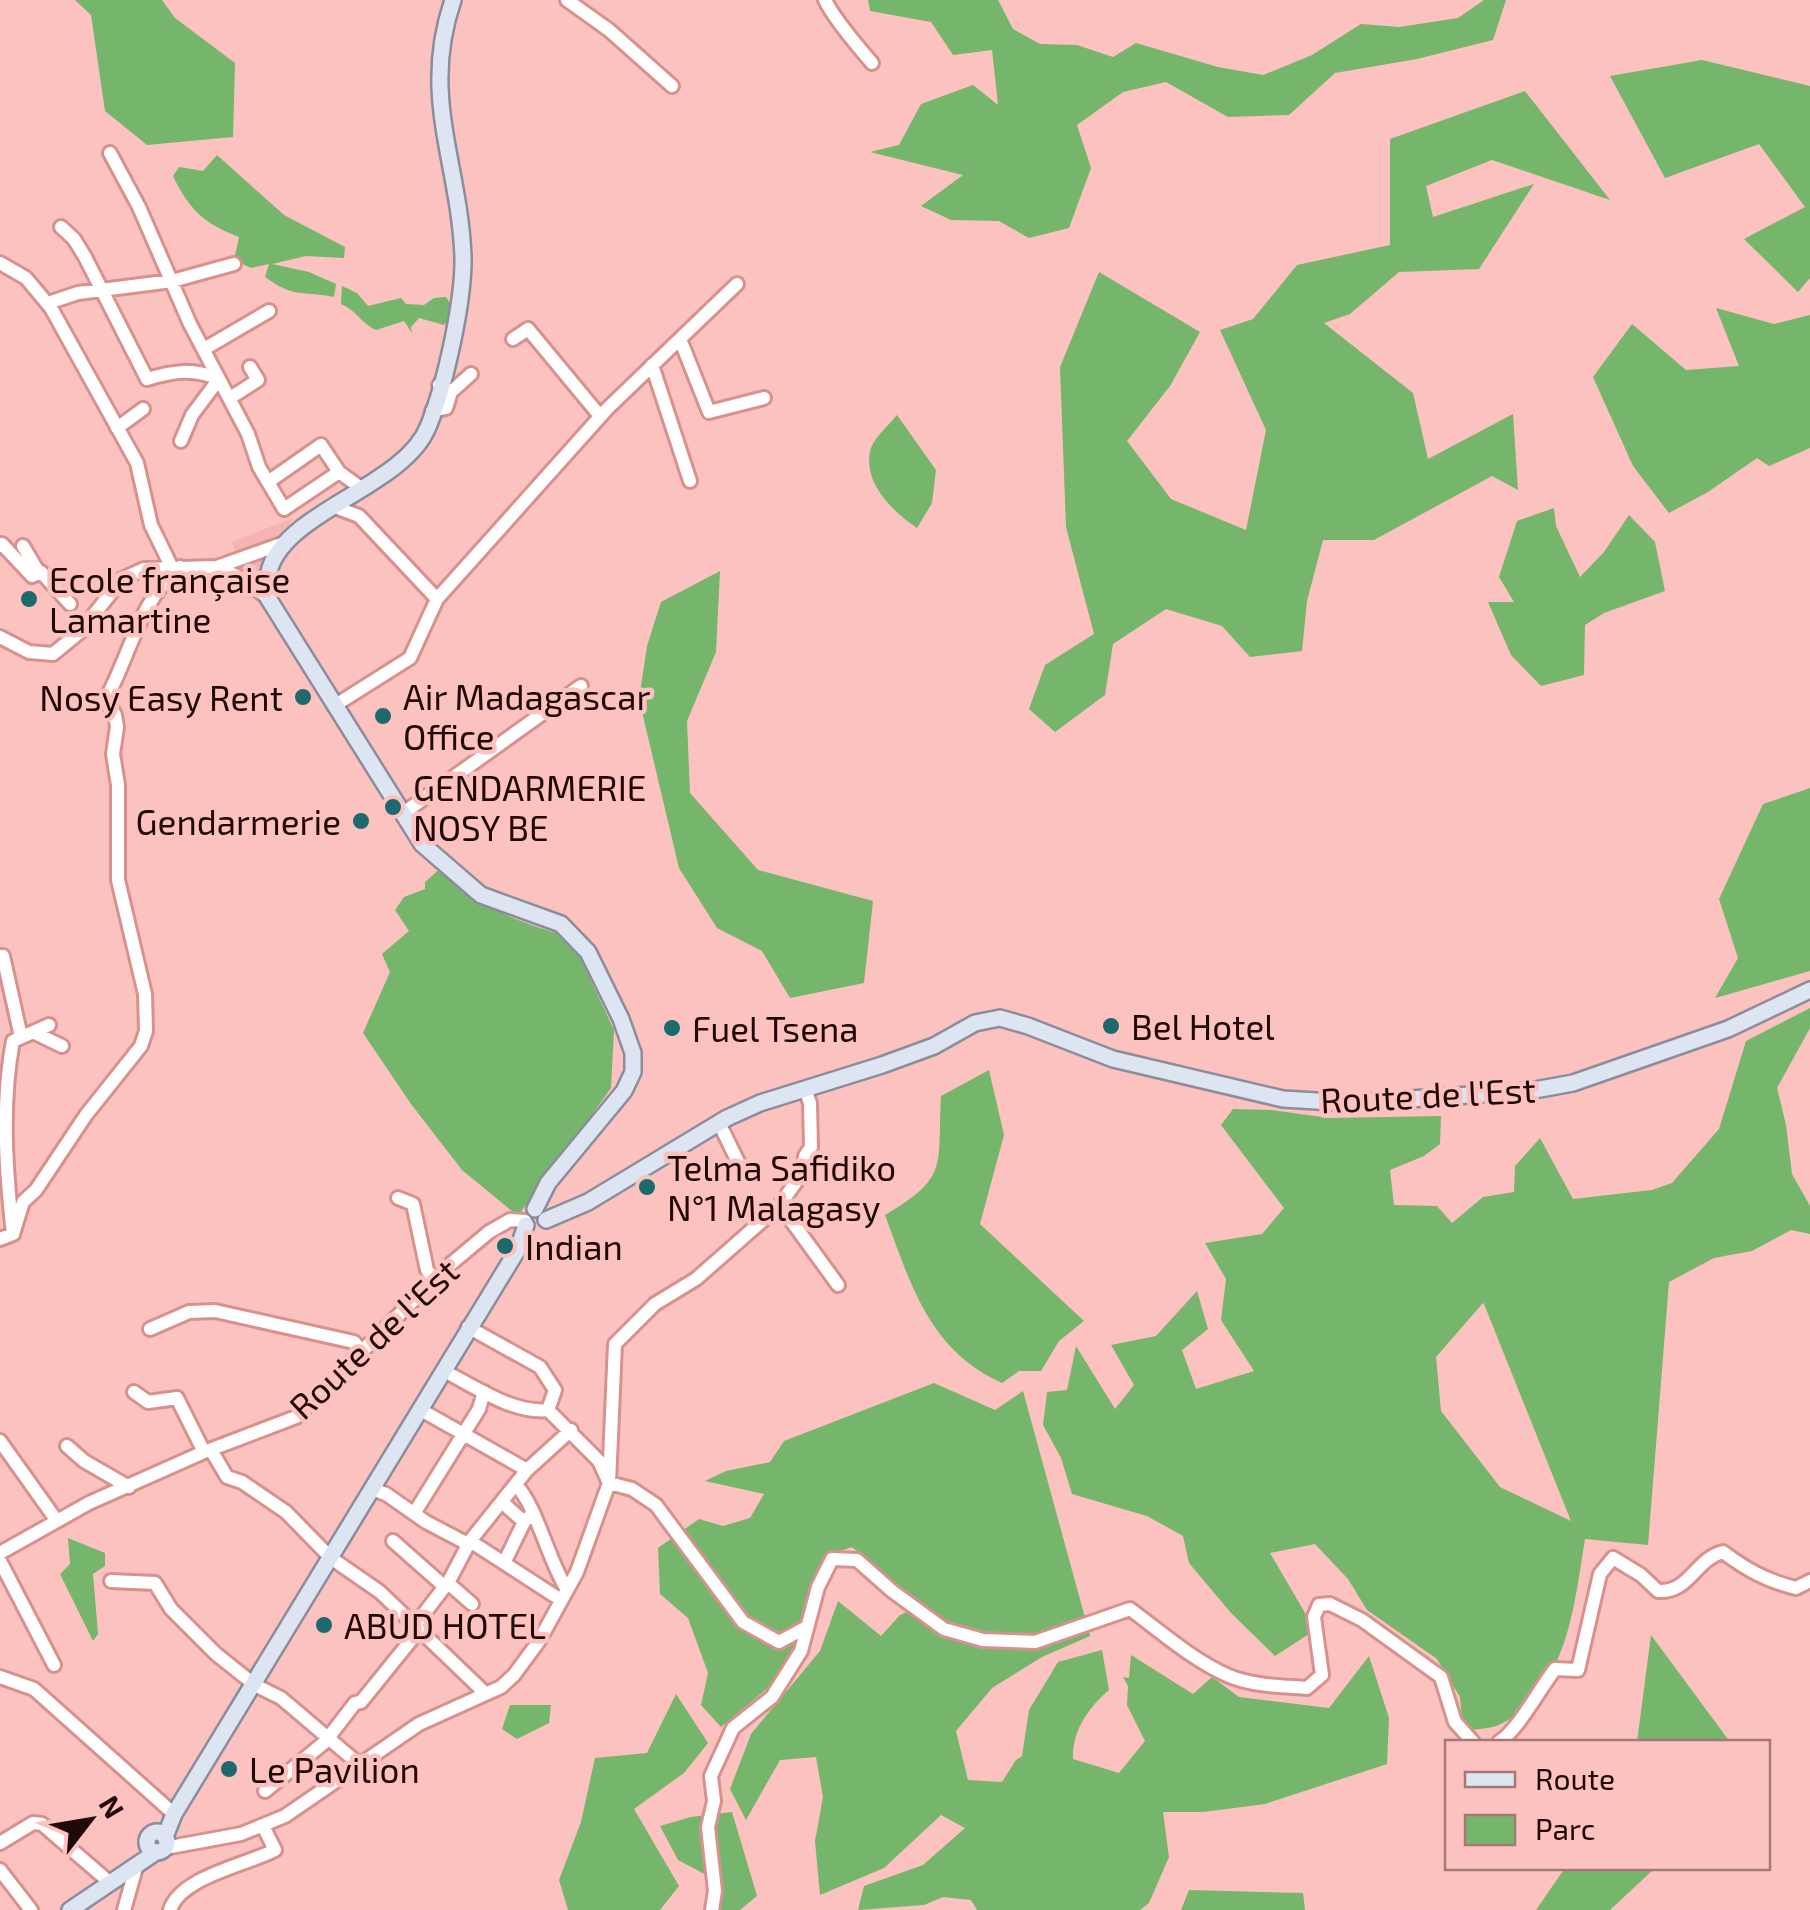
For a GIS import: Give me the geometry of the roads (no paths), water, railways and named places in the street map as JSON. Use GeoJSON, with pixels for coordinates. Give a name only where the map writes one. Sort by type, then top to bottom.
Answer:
{"type":"FeatureCollection","features":[{"type":"Feature","properties":{"kind":"main road"},"geometry":{"type":"LineString","coordinates":[[70,1910],[157,1841],[534,1222],[543,1193],[624,1091],[633,1072],[629,1038],[588,952],[561,924],[481,895],[429,852],[268,598],[270,569],[287,542],[420,442],[445,388],[463,280],[460,227],[438,88],[440,46],[453,0]]}},
{"type":"Feature","properties":{"kind":"main road","name":"Route de l'Est"},"geometry":{"type":"LineString","coordinates":[[534,1222],[588,1202],[760,1103],[902,1058],[975,1023],[1000,1018],[1113,1060],[1283,1099],[1350,1103],[1529,1091],[1572,1083],[1728,1029],[1810,990]]}},
{"type":"Feature","properties":{"kind":"street"},"geometry":{"type":"LineString","coordinates":[[567,0],[610,30],[672,86]]}},
{"type":"Feature","properties":{"kind":"street"},"geometry":{"type":"LineString","coordinates":[[825,0],[872,63]]}},
{"type":"Feature","properties":{"kind":"street"},"geometry":{"type":"LineString","coordinates":[[110,153],[284,509],[339,472]]}},
{"type":"Feature","properties":{"kind":"street"},"geometry":{"type":"LineString","coordinates":[[60,227],[74,239],[147,379],[166,372],[198,370],[219,379]]}},
{"type":"Feature","properties":{"kind":"street"},"geometry":{"type":"LineString","coordinates":[[0,263],[26,278],[48,303],[137,462],[151,525],[175,566]]}},
{"type":"Feature","properties":{"kind":"street"},"geometry":{"type":"LineString","coordinates":[[48,303],[98,288],[172,281],[234,264]]}},
{"type":"Feature","properties":{"kind":"street"},"geometry":{"type":"LineString","coordinates":[[334,706],[410,658],[437,599],[600,416],[737,284]]}},
{"type":"Feature","properties":{"kind":"street"},"geometry":{"type":"LineString","coordinates":[[204,349],[269,311]]}},
{"type":"Feature","properties":{"kind":"street"},"geometry":{"type":"LineString","coordinates":[[513,340],[528,329],[600,416]]}},
{"type":"Feature","properties":{"kind":"street"},"geometry":{"type":"LineString","coordinates":[[680,339],[709,412],[764,398]]}},
{"type":"Feature","properties":{"kind":"street"},"geometry":{"type":"LineString","coordinates":[[652,365],[690,481]]}},
{"type":"Feature","properties":{"kind":"street"},"geometry":{"type":"LineString","coordinates":[[230,398],[258,380],[250,367]]}},
{"type":"Feature","properties":{"kind":"street"},"geometry":{"type":"LineString","coordinates":[[445,388],[471,374]]}},
{"type":"Feature","properties":{"kind":"street"},"geometry":{"type":"LineString","coordinates":[[181,441],[192,414],[219,379]]}},
{"type":"Feature","properties":{"kind":"street"},"geometry":{"type":"LineString","coordinates":[[118,428],[143,409]]}},
{"type":"Feature","properties":{"kind":"street"},"geometry":{"type":"LineString","coordinates":[[268,482],[321,445],[339,472],[361,488]]}},
{"type":"Feature","properties":{"kind":"street"},"geometry":{"type":"LineString","coordinates":[[335,507],[359,516],[437,599]]}},
{"type":"Feature","properties":{"kind":"street"},"geometry":{"type":"LineString","coordinates":[[0,636],[28,652],[53,654],[81,631],[122,580],[144,569],[216,566],[287,542]]}},
{"type":"Feature","properties":{"kind":"street"},"geometry":{"type":"LineString","coordinates":[[27,545],[40,573],[70,604]]}},
{"type":"Feature","properties":{"kind":"street"},"geometry":{"type":"LineString","coordinates":[[0,546],[32,576],[40,573]]}},
{"type":"Feature","properties":{"kind":"street"},"geometry":{"type":"LineString","coordinates":[[6,1237],[23,1202],[36,1190],[86,1115],[144,1040],[148,1016],[145,994],[118,880],[118,785],[113,754],[116,727],[106,699],[149,605],[175,566]]}},
{"type":"Feature","properties":{"kind":"street"},"geometry":{"type":"LineString","coordinates":[[216,566],[268,598]]}},
{"type":"Feature","properties":{"kind":"street"},"geometry":{"type":"LineString","coordinates":[[402,814],[581,686]]}},
{"type":"Feature","properties":{"kind":"street"},"geometry":{"type":"LineString","coordinates":[[0,956],[27,1035]]}},
{"type":"Feature","properties":{"kind":"street"},"geometry":{"type":"LineString","coordinates":[[6,1237],[13,1041],[48,1025]]}},
{"type":"Feature","properties":{"kind":"street"},"geometry":{"type":"LineString","coordinates":[[27,1035],[62,1046]]}},
{"type":"Feature","properties":{"kind":"street"},"geometry":{"type":"LineString","coordinates":[[768,1218],[803,1172],[804,1156],[811,1147],[810,1103],[805,1089]]}},
{"type":"Feature","properties":{"kind":"street"},"geometry":{"type":"LineString","coordinates":[[720,1123],[740,1168]]}},
{"type":"Feature","properties":{"kind":"street"},"geometry":{"type":"LineString","coordinates":[[398,1198],[414,1204],[428,1270],[434,1280]]}},
{"type":"Feature","properties":{"kind":"street"},"geometry":{"type":"LineString","coordinates":[[157,1841],[241,1834],[263,1826],[322,1794],[419,1724],[502,1686],[525,1662],[584,1556],[610,1483],[615,1344],[655,1304],[696,1279],[782,1208],[838,1285]]}},
{"type":"Feature","properties":{"kind":"street","name":"Route de l'Est"},"geometry":{"type":"LineString","coordinates":[[0,1553],[128,1486],[296,1417],[434,1280],[489,1232],[510,1220],[534,1222]]}},
{"type":"Feature","properties":{"kind":"street"},"geometry":{"type":"LineString","coordinates":[[150,1330],[189,1312],[215,1310],[354,1342],[361,1351],[373,1341]]}},
{"type":"Feature","properties":{"kind":"street"},"geometry":{"type":"LineString","coordinates":[[468,1326],[540,1367],[554,1390],[548,1410]]}},
{"type":"Feature","properties":{"kind":"street"},"geometry":{"type":"LineString","coordinates":[[444,1371],[484,1392],[538,1411],[548,1410],[599,1460],[610,1483]]}},
{"type":"Feature","properties":{"kind":"street"},"geometry":{"type":"LineString","coordinates":[[134,1392],[148,1402],[177,1398],[227,1477],[242,1482],[286,1512],[331,1558],[380,1592],[416,1624],[485,1693]]}},
{"type":"Feature","properties":{"kind":"street"},"geometry":{"type":"LineString","coordinates":[[415,1512],[479,1409],[484,1392]]}},
{"type":"Feature","properties":{"kind":"street"},"geometry":{"type":"LineString","coordinates":[[421,1410],[527,1470]]}},
{"type":"Feature","properties":{"kind":"street"},"geometry":{"type":"LineString","coordinates":[[265,1791],[325,1742],[355,1703],[362,1702],[416,1634],[416,1624],[446,1585],[470,1542],[527,1470],[571,1430]]}},
{"type":"Feature","properties":{"kind":"street"},"geometry":{"type":"LineString","coordinates":[[0,1441],[57,1521]]}},
{"type":"Feature","properties":{"kind":"street"},"geometry":{"type":"LineString","coordinates":[[67,1446],[84,1461],[128,1486]]}},
{"type":"Feature","properties":{"kind":"street"},"geometry":{"type":"LineString","coordinates":[[610,1483],[632,1488],[656,1505],[743,1622],[779,1642],[805,1628]]}},
{"type":"Feature","properties":{"kind":"street"},"geometry":{"type":"LineString","coordinates":[[516,1484],[526,1495],[528,1518],[564,1594]]}},
{"type":"Feature","properties":{"kind":"street"},"geometry":{"type":"LineString","coordinates":[[372,1489],[426,1522],[564,1594]]}},
{"type":"Feature","properties":{"kind":"street"},"geometry":{"type":"LineString","coordinates":[[502,1502],[528,1518]]}},
{"type":"Feature","properties":{"kind":"street"},"geometry":{"type":"LineString","coordinates":[[504,1563],[528,1518]]}},
{"type":"Feature","properties":{"kind":"street"},"geometry":{"type":"LineString","coordinates":[[392,1540],[472,1604]]}},
{"type":"Feature","properties":{"kind":"street"},"geometry":{"type":"LineString","coordinates":[[1502,1740],[1512,1734],[1530,1700],[1555,1669],[1578,1670],[1600,1574],[1612,1558],[1641,1575],[1658,1591],[1671,1592],[1686,1583],[1709,1556],[1723,1552],[1753,1575],[1768,1580],[1796,1588],[1810,1580]]}},
{"type":"Feature","properties":{"kind":"street"},"geometry":{"type":"LineString","coordinates":[[712,1910],[716,1892],[708,1827],[714,1801],[711,1776],[732,1728],[772,1697],[801,1651],[818,1587],[832,1558],[857,1560],[944,1629],[984,1640],[1036,1642],[1130,1609],[1229,1676],[1261,1684],[1308,1688],[1322,1675],[1314,1618],[1319,1605],[1330,1604],[1362,1620],[1441,1677],[1455,1722],[1471,1740]]}},
{"type":"Feature","properties":{"kind":"street"},"geometry":{"type":"LineString","coordinates":[[0,1562],[54,1664]]}},
{"type":"Feature","properties":{"kind":"street"},"geometry":{"type":"LineString","coordinates":[[112,1581],[155,1583],[171,1609],[216,1654],[255,1685],[281,1698],[360,1764]]}},
{"type":"Feature","properties":{"kind":"street"},"geometry":{"type":"LineString","coordinates":[[0,1677],[34,1689],[157,1841]]}},
{"type":"Feature","properties":{"kind":"street"},"geometry":{"type":"LineString","coordinates":[[0,1844],[33,1823],[42,1824],[108,1881]]}},
{"type":"Feature","properties":{"kind":"street"},"geometry":{"type":"LineString","coordinates":[[170,1910],[178,1894],[198,1881],[276,1850],[263,1826]]}},
{"type":"Feature","properties":{"kind":"street"},"geometry":{"type":"LineString","coordinates":[[124,1910],[157,1841]]}},
{"type":"Feature","properties":{"kind":"street"},"geometry":{"type":"LineString","coordinates":[[0,1870],[31,1910]]}},
{"type":"Feature","properties":{"kind":"place","name":"Ecole française Lamartine"},"geometry":{"type":"Point","coordinates":[29,599]}},
{"type":"Feature","properties":{"kind":"place","name":"Nosy Easy Rent"},"geometry":{"type":"Point","coordinates":[303,697]}},
{"type":"Feature","properties":{"kind":"place","name":"Air Madagascar Office"},"geometry":{"type":"Point","coordinates":[383,716]}},
{"type":"Feature","properties":{"kind":"place","name":"GENDARMERIE NOSY BE"},"geometry":{"type":"Point","coordinates":[393,807]}},
{"type":"Feature","properties":{"kind":"place","name":"Gendarmerie"},"geometry":{"type":"Point","coordinates":[361,821]}},
{"type":"Feature","properties":{"kind":"place","name":"Bel Hotel"},"geometry":{"type":"Point","coordinates":[1111,1026]}},
{"type":"Feature","properties":{"kind":"place","name":"Fuel Tsena"},"geometry":{"type":"Point","coordinates":[672,1028]}},
{"type":"Feature","properties":{"kind":"place","name":"Telma Safidiko N°1 Malagasy"},"geometry":{"type":"Point","coordinates":[647,1187]}},
{"type":"Feature","properties":{"kind":"place","name":"Indian"},"geometry":{"type":"Point","coordinates":[505,1246]}},
{"type":"Feature","properties":{"kind":"place","name":"ABUD HOTEL"},"geometry":{"type":"Point","coordinates":[324,1625]}},
{"type":"Feature","properties":{"kind":"place","name":"Le Pavilion"},"geometry":{"type":"Point","coordinates":[229,1769]}}]}
